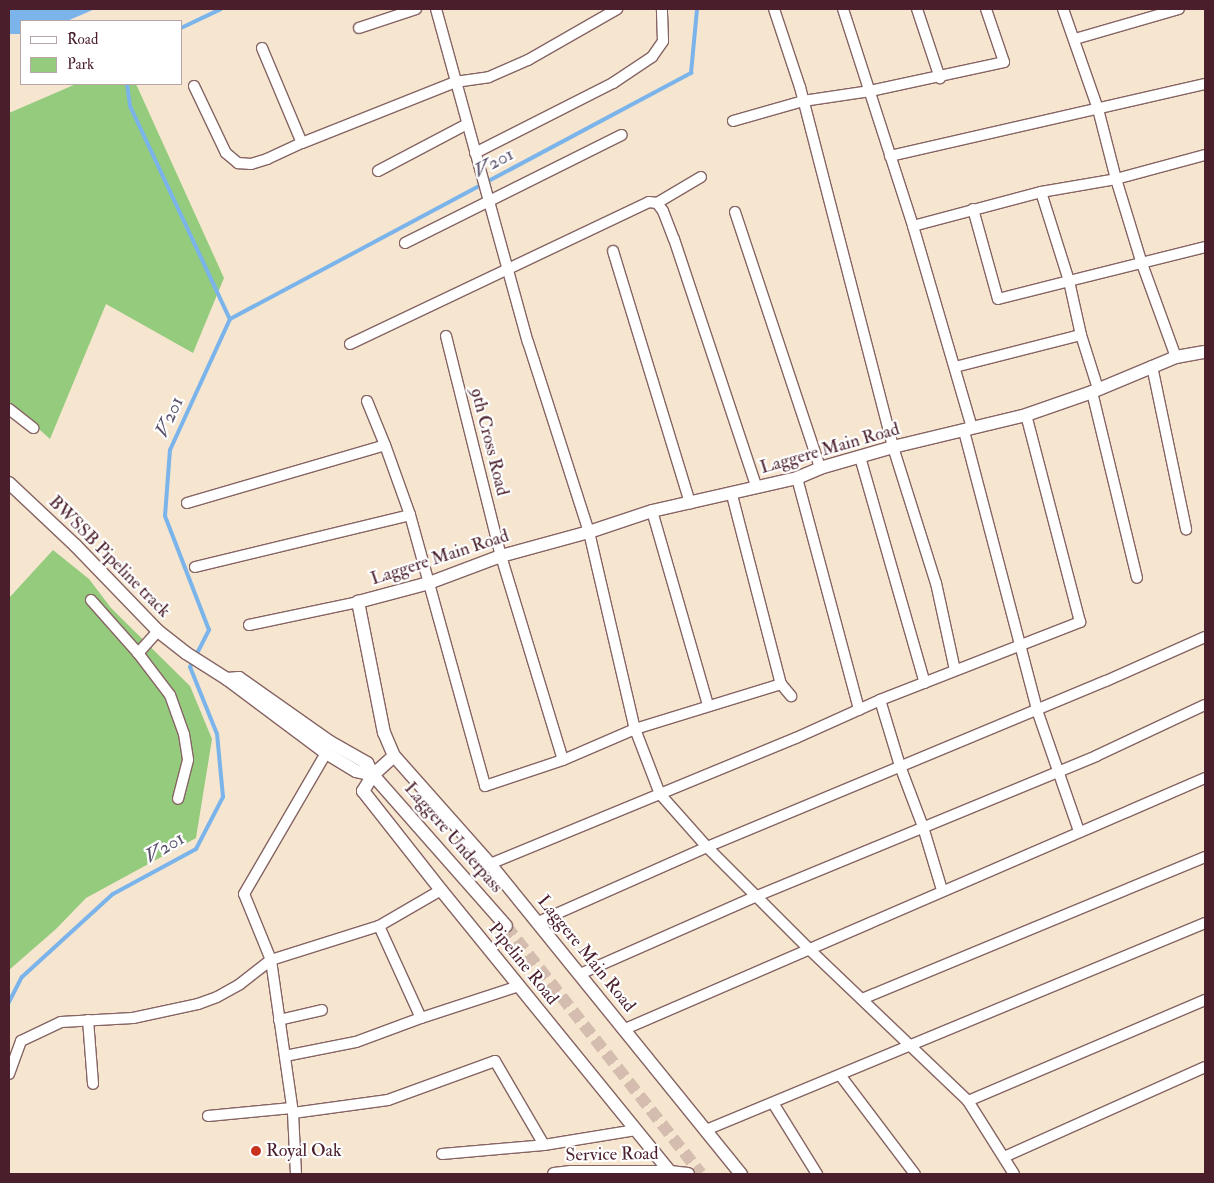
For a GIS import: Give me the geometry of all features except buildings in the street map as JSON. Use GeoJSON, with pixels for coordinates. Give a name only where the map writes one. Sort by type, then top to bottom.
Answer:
{"type":"FeatureCollection","features":[{"type":"Feature","properties":{"kind":"street"},"geometry":{"type":"LineString","coordinates":[[360,28],[416,9]]}},
{"type":"Feature","properties":{"kind":"street"},"geometry":{"type":"LineString","coordinates":[[436,9],[528,342],[589,532],[635,729],[660,794],[707,847],[808,948],[968,1101],[1014,1174]]}},
{"type":"Feature","properties":{"kind":"street"},"geometry":{"type":"LineString","coordinates":[[194,86],[226,153],[238,163],[251,164],[455,82],[489,77],[528,60],[617,9]]}},
{"type":"Feature","properties":{"kind":"street"},"geometry":{"type":"LineString","coordinates":[[475,153],[613,83],[652,57],[662,41],[662,9]]}},
{"type":"Feature","properties":{"kind":"street"},"geometry":{"type":"LineString","coordinates":[[774,9],[803,101],[893,447],[936,583],[955,670]]}},
{"type":"Feature","properties":{"kind":"street"},"geometry":{"type":"LineString","coordinates":[[843,9],[913,226],[955,367],[1018,646],[1037,710],[1079,832]]}},
{"type":"Feature","properties":{"kind":"street"},"geometry":{"type":"LineString","coordinates":[[917,9],[940,78]]}},
{"type":"Feature","properties":{"kind":"street"},"geometry":{"type":"LineString","coordinates":[[734,121],[803,101],[940,78],[1004,62],[986,9]]}},
{"type":"Feature","properties":{"kind":"street"},"geometry":{"type":"LineString","coordinates":[[1063,9],[1098,109],[1116,179],[1141,261],[1176,357]]}},
{"type":"Feature","properties":{"kind":"street"},"geometry":{"type":"LineString","coordinates":[[1075,39],[1180,9]]}},
{"type":"Feature","properties":{"kind":"street"},"geometry":{"type":"LineString","coordinates":[[262,48],[302,143]]}},
{"type":"Feature","properties":{"kind":"street"},"geometry":{"type":"LineString","coordinates":[[890,156],[1205,84]]}},
{"type":"Feature","properties":{"kind":"street"},"geometry":{"type":"LineString","coordinates":[[378,171],[467,124]]}},
{"type":"Feature","properties":{"kind":"street"},"geometry":{"type":"LineString","coordinates":[[405,243],[488,200],[622,135]]}},
{"type":"Feature","properties":{"kind":"street"},"geometry":{"type":"LineString","coordinates":[[913,226],[1041,192],[1116,179],[1205,155]]}},
{"type":"Feature","properties":{"kind":"street"},"geometry":{"type":"LineString","coordinates":[[350,344],[649,202],[657,203],[701,177]]}},
{"type":"Feature","properties":{"kind":"street"},"geometry":{"type":"LineString","coordinates":[[1041,192],[1069,281],[1137,578]]}},
{"type":"Feature","properties":{"kind":"street"},"geometry":{"type":"LineString","coordinates":[[657,203],[663,211],[674,239],[756,488]]}},
{"type":"Feature","properties":{"kind":"street"},"geometry":{"type":"LineString","coordinates":[[973,209],[998,299],[1141,261],[1205,247]]}},
{"type":"Feature","properties":{"kind":"street"},"geometry":{"type":"LineString","coordinates":[[735,212],[820,468]]}},
{"type":"Feature","properties":{"kind":"street"},"geometry":{"type":"LineString","coordinates":[[612,251],[690,503]]}},
{"type":"Feature","properties":{"kind":"street"},"geometry":{"type":"LineString","coordinates":[[955,367],[1081,335]]}},
{"type":"Feature","properties":{"kind":"street","name":"9th Cross Road"},"geometry":{"type":"LineString","coordinates":[[446,336],[501,556],[563,760]]}},
{"type":"Feature","properties":{"kind":"street","name":"Laggere Main Road"},"geometry":{"type":"LineString","coordinates":[[741,1174],[490,864],[394,756],[384,733],[358,602],[429,583],[501,556],[589,532],[652,510],[732,495],[798,478],[820,468],[893,447],[1026,415],[1095,391],[1176,357],[1205,352]]}},
{"type":"Feature","properties":{"kind":"street"},"geometry":{"type":"LineString","coordinates":[[1152,366],[1186,529]]}},
{"type":"Feature","properties":{"kind":"street"},"geometry":{"type":"LineString","coordinates":[[367,401],[386,445],[410,515],[485,786],[563,760],[635,729],[781,684]]}},
{"type":"Feature","properties":{"kind":"street"},"geometry":{"type":"LineString","coordinates":[[9,409],[33,428]]}},
{"type":"Feature","properties":{"kind":"street"},"geometry":{"type":"LineString","coordinates":[[490,864],[880,700],[1080,622],[1026,415]]}},
{"type":"Feature","properties":{"kind":"street"},"geometry":{"type":"LineString","coordinates":[[186,503],[386,445]]}},
{"type":"Feature","properties":{"kind":"street"},"geometry":{"type":"LineString","coordinates":[[860,457],[925,683]]}},
{"type":"Feature","properties":{"kind":"street"},"geometry":{"type":"LineString","coordinates":[[798,478],[859,710]]}},
{"type":"Feature","properties":{"kind":"street","name":"BWSSB Pipeline track"},"geometry":{"type":"LineString","coordinates":[[9,483],[75,545],[158,631],[186,653],[227,679]]}},
{"type":"Feature","properties":{"kind":"street"},"geometry":{"type":"LineString","coordinates":[[732,495],[781,684],[791,696]]}},
{"type":"Feature","properties":{"kind":"street"},"geometry":{"type":"LineString","coordinates":[[652,510],[708,705]]}},
{"type":"Feature","properties":{"kind":"street"},"geometry":{"type":"LineString","coordinates":[[195,567],[410,515]]}},
{"type":"Feature","properties":{"kind":"street"},"geometry":{"type":"LineString","coordinates":[[91,600],[138,654],[170,695],[184,734],[188,760],[178,799]]}},
{"type":"Feature","properties":{"kind":"street"},"geometry":{"type":"LineString","coordinates":[[249,625],[358,602]]}},
{"type":"Feature","properties":{"kind":"street"},"geometry":{"type":"LineString","coordinates":[[138,654],[158,631]]}},
{"type":"Feature","properties":{"kind":"street"},"geometry":{"type":"LineString","coordinates":[[538,922],[707,847],[1037,710],[1205,637]]}},
{"type":"Feature","properties":{"kind":"street"},"geometry":{"type":"LineString","coordinates":[[227,679],[239,678],[330,742],[367,763],[373,774]]}},
{"type":"Feature","properties":{"kind":"street"},"geometry":{"type":"LineString","coordinates":[[227,679],[326,753],[356,771],[373,774]]}},
{"type":"Feature","properties":{"kind":"street"},"geometry":{"type":"LineString","coordinates":[[880,700],[900,766],[924,827],[942,890]]}},
{"type":"Feature","properties":{"kind":"street"},"geometry":{"type":"LineString","coordinates":[[580,974],[758,896],[1058,772],[1205,705]]}},
{"type":"Feature","properties":{"kind":"street"},"geometry":{"type":"LineString","coordinates":[[296,1174],[292,1110],[271,960],[244,894],[326,753]]}},
{"type":"Feature","properties":{"kind":"street"},"geometry":{"type":"LineString","coordinates":[[373,774],[394,756]]}},
{"type":"Feature","properties":{"kind":"street","name":"Pipeline Road"},"geometry":{"type":"LineString","coordinates":[[373,774],[363,791],[670,1172]]}},
{"type":"Feature","properties":{"kind":"street","name":"Laggere Underpass"},"geometry":{"type":"LineString","coordinates":[[373,774],[506,926]]}},
{"type":"Feature","properties":{"kind":"street"},"geometry":{"type":"LineString","coordinates":[[625,1029],[942,890],[1205,778]]}},
{"type":"Feature","properties":{"kind":"street"},"geometry":{"type":"LineString","coordinates":[[862,999],[1205,857]]}},
{"type":"Feature","properties":{"kind":"street"},"geometry":{"type":"LineString","coordinates":[[9,1074],[21,1042],[61,1022],[133,1018],[198,1004],[217,997],[240,984],[271,960],[380,926],[441,890]]}},
{"type":"Feature","properties":{"kind":"street"},"geometry":{"type":"LineString","coordinates":[[706,1130],[1205,923]]}},
{"type":"Feature","properties":{"kind":"street"},"geometry":{"type":"LineString","coordinates":[[380,926],[421,1018]]}},
{"type":"Feature","properties":{"kind":"street"},"geometry":{"type":"LineString","coordinates":[[285,1056],[356,1042],[421,1018],[519,986]]}},
{"type":"Feature","properties":{"kind":"street"},"geometry":{"type":"LineString","coordinates":[[968,1101],[1205,1000]]}},
{"type":"Feature","properties":{"kind":"street"},"geometry":{"type":"LineString","coordinates":[[279,1020],[322,1010]]}},
{"type":"Feature","properties":{"kind":"street"},"geometry":{"type":"LineString","coordinates":[[88,1020],[93,1084]]}},
{"type":"Feature","properties":{"kind":"street"},"geometry":{"type":"LineString","coordinates":[[208,1116],[388,1100],[495,1061],[544,1145]]}},
{"type":"Feature","properties":{"kind":"street"},"geometry":{"type":"LineString","coordinates":[[1004,1157],[1205,1067]]}},
{"type":"Feature","properties":{"kind":"street"},"geometry":{"type":"LineString","coordinates":[[840,1075],[915,1174]]}},
{"type":"Feature","properties":{"kind":"street"},"geometry":{"type":"LineString","coordinates":[[773,1102],[817,1174]]}},
{"type":"Feature","properties":{"kind":"street"},"geometry":{"type":"LineString","coordinates":[[442,1154],[544,1145],[636,1130]]}},
{"type":"Feature","properties":{"kind":"street","name":"Service Road"},"geometry":{"type":"LineString","coordinates":[[554,1174],[571,1172],[670,1172],[688,1174]]}},
{"type":"Feature","properties":{"kind":"green space"},"geometry":{"type":"Polygon","coordinates":[[[74,85],[136,85],[224,278],[193,353],[106,304],[50,439],[9,402],[9,113],[74,85]]]}},
{"type":"Feature","properties":{"kind":"green space"},"geometry":{"type":"Polygon","coordinates":[[[53,550],[89,579],[111,608],[190,686],[212,739],[196,838],[86,898],[56,929],[9,970],[9,598],[53,550]]]}},
{"type":"Feature","properties":{"kind":"water"},"geometry":{"type":"Polygon","coordinates":[[[9,9],[95,9],[69,20],[20,20],[20,34],[9,34],[9,9]]]}},
{"type":"Feature","properties":{"kind":"waterway"},"geometry":{"type":"LineString","coordinates":[[182,28],[221,9]]}},
{"type":"Feature","properties":{"kind":"waterway","name":"V201"},"geometry":{"type":"LineString","coordinates":[[9,1002],[22,977],[113,894],[196,849],[223,797],[217,734],[190,667],[209,630],[165,516],[170,450],[230,319],[691,73],[697,9]]}},
{"type":"Feature","properties":{"kind":"waterway"},"geometry":{"type":"LineString","coordinates":[[127,85],[130,106],[230,319]]}},
{"type":"Feature","properties":{"kind":"tunnel"},"geometry":{"type":"LineString","coordinates":[[506,926],[701,1174]]}},
{"type":"Feature","properties":{"kind":"place","name":"Royal Oak"},"geometry":{"type":"Point","coordinates":[256,1151]}}]}
